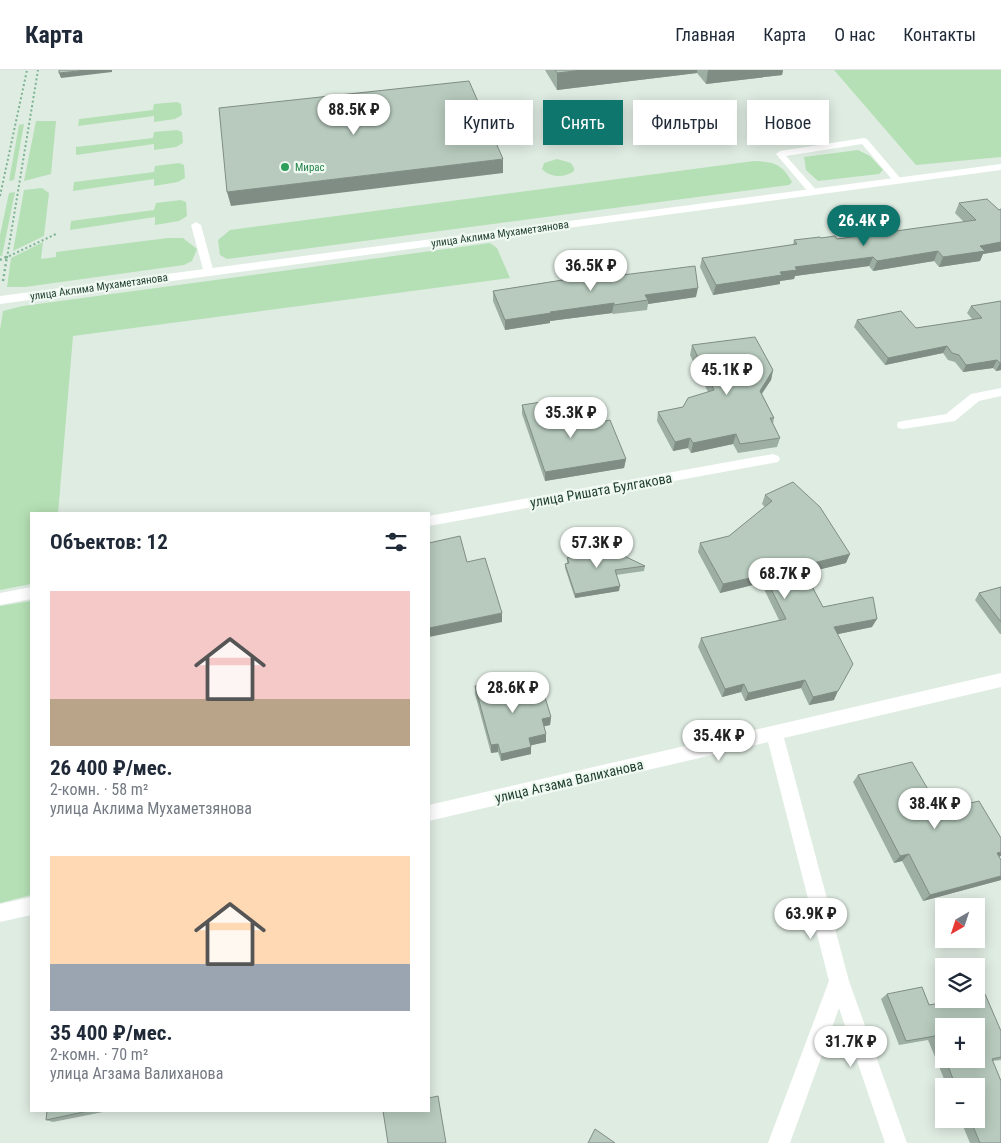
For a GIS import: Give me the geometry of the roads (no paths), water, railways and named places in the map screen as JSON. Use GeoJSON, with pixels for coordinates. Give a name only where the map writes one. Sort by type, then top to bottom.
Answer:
{"type":"FeatureCollection","features":[{"type":"Feature","properties":{"kind":"street","name":"улица Аклима Мухаметзянова"},"geometry":{"type":"LineString","coordinates":[[0,300],[1001,168]]}},
{"type":"Feature","properties":{"kind":"street"},"geometry":{"type":"LineString","coordinates":[[903,425],[950,418],[975,397],[1001,392]]}},
{"type":"Feature","properties":{"kind":"street","name":"улица Ришата Булгакова"},"geometry":{"type":"LineString","coordinates":[[430,521],[773,459]]}},
{"type":"Feature","properties":{"kind":"street"},"geometry":{"type":"LineString","coordinates":[[0,599],[30,593]]}},
{"type":"Feature","properties":{"kind":"street","name":"улица Агзама Валиханова"},"geometry":{"type":"LineString","coordinates":[[430,814],[1001,680]]}},
{"type":"Feature","properties":{"kind":"street"},"geometry":{"type":"LineString","coordinates":[[774,733],[839,981],[896,1143]]}},
{"type":"Feature","properties":{"kind":"street"},"geometry":{"type":"LineString","coordinates":[[0,913],[30,906]]}},
{"type":"Feature","properties":{"kind":"street"},"geometry":{"type":"LineString","coordinates":[[779,1143],[839,981]]}},
{"type":"Feature","properties":{"kind":"lane"},"geometry":{"type":"LineString","coordinates":[[813,192],[780,154],[864,141],[898,181]]}},
{"type":"Feature","properties":{"kind":"lane"},"geometry":{"type":"LineString","coordinates":[[196,225],[209,272]]}},
{"type":"Feature","properties":{"kind":"place","name":"Мирас"},"geometry":{"type":"Point","coordinates":[285,167]}}]}
